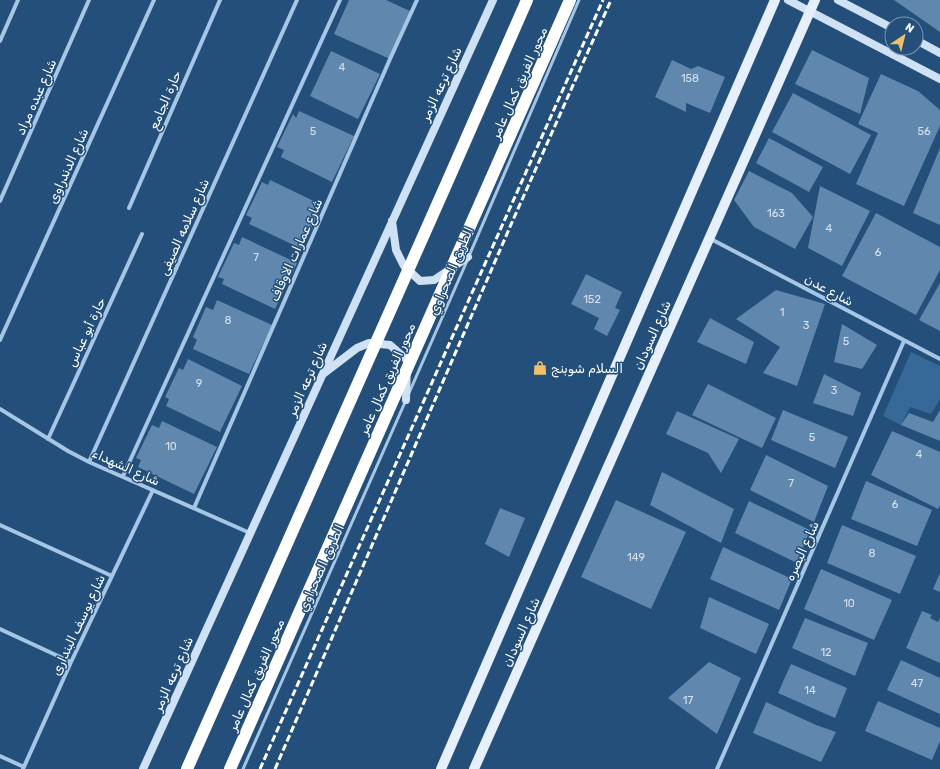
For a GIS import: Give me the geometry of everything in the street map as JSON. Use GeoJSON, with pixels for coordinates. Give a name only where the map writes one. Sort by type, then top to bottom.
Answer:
{"type":"FeatureCollection","features":[{"type":"Feature","properties":{"kind":"highway","name":"محور الفريق كمال عامر"},"geometry":{"type":"LineString","coordinates":[[187,769],[527,0]]}},
{"type":"Feature","properties":{"kind":"highway","name":"محور الفريق كمال عامر"},"geometry":{"type":"LineString","coordinates":[[230,769],[570,0]]}},
{"type":"Feature","properties":{"kind":"main road","name":"شارع السودان"},"geometry":{"type":"LineString","coordinates":[[442,769],[775,0]]}},
{"type":"Feature","properties":{"kind":"main road","name":"شارع السودان"},"geometry":{"type":"LineString","coordinates":[[474,769],[815,0]]}},
{"type":"Feature","properties":{"kind":"street"},"geometry":{"type":"LineString","coordinates":[[0,41],[18,0]]}},
{"type":"Feature","properties":{"kind":"street","name":"شارع عبده مراد"},"geometry":{"type":"LineString","coordinates":[[0,202],[90,0]]}},
{"type":"Feature","properties":{"kind":"street","name":"شارع الدندراوى"},"geometry":{"type":"LineString","coordinates":[[0,340],[154,0]]}},
{"type":"Feature","properties":{"kind":"street","name":"حارة الجامع"},"geometry":{"type":"LineString","coordinates":[[129,208],[220,0]]}},
{"type":"Feature","properties":{"kind":"street","name":"شارع سلامه الصيفى"},"geometry":{"type":"LineString","coordinates":[[89,462],[297,0]]}},
{"type":"Feature","properties":{"kind":"street"},"geometry":{"type":"LineString","coordinates":[[123,476],[340,0]]}},
{"type":"Feature","properties":{"kind":"street","name":"شارع عمارات الاوقاف"},"geometry":{"type":"LineString","coordinates":[[194,508],[417,0]]}},
{"type":"Feature","properties":{"kind":"street","name":"شارع ترعه الزمر"},"geometry":{"type":"LineString","coordinates":[[143,769],[493,0]]}},
{"type":"Feature","properties":{"kind":"street"},"geometry":{"type":"LineString","coordinates":[[788,0],[940,79]]}},
{"type":"Feature","properties":{"kind":"street"},"geometry":{"type":"LineString","coordinates":[[838,0],[884,24]]}},
{"type":"Feature","properties":{"kind":"street"},"geometry":{"type":"LineString","coordinates":[[924,44],[940,53]]}},
{"type":"Feature","properties":{"kind":"street"},"geometry":{"type":"LineString","coordinates":[[392,220],[396,250],[404,266],[420,281],[434,280],[468,257]]}},
{"type":"Feature","properties":{"kind":"street","name":"حارة أبو عباس"},"geometry":{"type":"LineString","coordinates":[[48,439],[142,234]]}},
{"type":"Feature","properties":{"kind":"street","name":"شارع عدن"},"geometry":{"type":"LineString","coordinates":[[709,238],[940,359]]}},
{"type":"Feature","properties":{"kind":"street","name":"شارع البصره"},"geometry":{"type":"LineString","coordinates":[[717,769],[904,341]]}},
{"type":"Feature","properties":{"kind":"street"},"geometry":{"type":"LineString","coordinates":[[322,375],[357,348],[369,344],[390,345],[406,360],[406,400]]}},
{"type":"Feature","properties":{"kind":"street","name":"شارع الشهداء"},"geometry":{"type":"LineString","coordinates":[[0,410],[89,462],[250,533]]}},
{"type":"Feature","properties":{"kind":"street","name":"شارع يوسف البندارى"},"geometry":{"type":"LineString","coordinates":[[23,768],[71,662],[153,490]]}},
{"type":"Feature","properties":{"kind":"street"},"geometry":{"type":"LineString","coordinates":[[0,525],[112,576]]}},
{"type":"Feature","properties":{"kind":"street"},"geometry":{"type":"LineString","coordinates":[[0,630],[71,662]]}},
{"type":"Feature","properties":{"kind":"street"},"geometry":{"type":"LineString","coordinates":[[0,756],[23,768]]}},
{"type":"Feature","properties":{"kind":"lane","name":"الطريق الصحراوي"},"geometry":{"type":"LineString","coordinates":[[243,769],[406,400],[579,0]]}},
{"type":"Feature","properties":{"kind":"shaded area"},"geometry":{"type":"Polygon","coordinates":[[[911,352],[940,366],[940,399],[931,414],[910,407],[901,425],[883,416],[911,352]]]}},
{"type":"Feature","properties":{"kind":"building"},"geometry":{"type":"Polygon","coordinates":[[[349,0],[386,0],[412,12],[390,59],[334,34],[349,0]]]}},
{"type":"Feature","properties":{"kind":"building"},"geometry":{"type":"Polygon","coordinates":[[[894,0],[940,0],[940,32],[924,21],[924,16],[917,16],[894,0]]]}},
{"type":"Feature","properties":{"kind":"building"},"geometry":{"type":"Polygon","coordinates":[[[812,50],[869,78],[860,114],[795,84],[812,50]]]}},
{"type":"Feature","properties":{"kind":"building"},"geometry":{"type":"Polygon","coordinates":[[[331,51],[380,74],[358,119],[310,96],[331,51]]]}},
{"type":"Feature","properties":{"kind":"building"},"geometry":{"type":"Polygon","coordinates":[[[672,60],[691,69],[698,66],[725,77],[710,113],[686,103],[686,112],[655,97],[672,60]]]}},
{"type":"Feature","properties":{"kind":"building"},"geometry":{"type":"Polygon","coordinates":[[[881,74],[918,91],[940,110],[940,126],[904,206],[856,184],[878,133],[858,124],[881,74]]]}},
{"type":"Feature","properties":{"kind":"building"},"geometry":{"type":"Polygon","coordinates":[[[793,93],[871,135],[850,174],[772,132],[793,93]]]}},
{"type":"Feature","properties":{"kind":"building"},"geometry":{"type":"Polygon","coordinates":[[[299,111],[354,136],[332,182],[281,157],[284,150],[277,147],[293,114],[296,118],[299,111]]]}},
{"type":"Feature","properties":{"kind":"building"},"geometry":{"type":"Polygon","coordinates":[[[769,138],[823,167],[809,192],[756,163],[769,138]]]}},
{"type":"Feature","properties":{"kind":"building"},"geometry":{"type":"Polygon","coordinates":[[[940,148],[940,225],[913,213],[940,148]]]}},
{"type":"Feature","properties":{"kind":"building"},"geometry":{"type":"Polygon","coordinates":[[[749,171],[792,193],[813,217],[795,249],[754,227],[734,200],[749,171]]]}},
{"type":"Feature","properties":{"kind":"building"},"geometry":{"type":"Polygon","coordinates":[[[270,180],[322,205],[302,249],[249,224],[252,218],[246,215],[262,182],[268,185],[270,180]]]}},
{"type":"Feature","properties":{"kind":"building"},"geometry":{"type":"Polygon","coordinates":[[[820,186],[870,211],[842,266],[808,248],[820,186]]]}},
{"type":"Feature","properties":{"kind":"building"},"geometry":{"type":"Polygon","coordinates":[[[876,213],[940,247],[940,270],[916,315],[842,276],[876,213]]]}},
{"type":"Feature","properties":{"kind":"building"},"geometry":{"type":"Polygon","coordinates":[[[242,237],[297,263],[275,309],[222,284],[224,279],[218,277],[234,243],[239,245],[242,237]]]}},
{"type":"Feature","properties":{"kind":"building"},"geometry":{"type":"Polygon","coordinates":[[[586,274],[622,292],[615,308],[620,310],[607,336],[594,329],[599,318],[571,304],[586,274]]]}},
{"type":"Feature","properties":{"kind":"building"},"geometry":{"type":"Polygon","coordinates":[[[940,283],[940,331],[919,320],[940,283]]]}},
{"type":"Feature","properties":{"kind":"building"},"geometry":{"type":"Polygon","coordinates":[[[776,290],[825,304],[797,386],[763,373],[780,347],[736,319],[776,290]]]}},
{"type":"Feature","properties":{"kind":"building"},"geometry":{"type":"Polygon","coordinates":[[[217,300],[272,325],[249,374],[193,349],[197,340],[193,337],[206,307],[213,310],[217,300]]]}},
{"type":"Feature","properties":{"kind":"building"},"geometry":{"type":"Polygon","coordinates":[[[710,318],[754,342],[746,364],[697,342],[710,318]]]}},
{"type":"Feature","properties":{"kind":"building"},"geometry":{"type":"Polygon","coordinates":[[[842,324],[877,345],[862,369],[834,362],[842,324]]]}},
{"type":"Feature","properties":{"kind":"building"},"geometry":{"type":"Polygon","coordinates":[[[188,359],[242,386],[220,432],[166,406],[169,399],[165,397],[179,368],[183,370],[188,359]]]}},
{"type":"Feature","properties":{"kind":"building"},"geometry":{"type":"Polygon","coordinates":[[[824,374],[861,393],[853,416],[813,403],[824,374]]]}},
{"type":"Feature","properties":{"kind":"building"},"geometry":{"type":"Polygon","coordinates":[[[708,384],[776,418],[762,448],[692,415],[708,384]]]}},
{"type":"Feature","properties":{"kind":"building"},"geometry":{"type":"Polygon","coordinates":[[[783,410],[848,437],[835,468],[771,440],[783,410]]]}},
{"type":"Feature","properties":{"kind":"building"},"geometry":{"type":"Polygon","coordinates":[[[940,410],[940,441],[901,425],[909,413],[933,422],[940,410]]]}},
{"type":"Feature","properties":{"kind":"building"},"geometry":{"type":"Polygon","coordinates":[[[677,411],[739,439],[721,473],[708,453],[666,434],[677,411]]]}},
{"type":"Feature","properties":{"kind":"building"},"geometry":{"type":"Polygon","coordinates":[[[162,421],[217,447],[194,494],[138,467],[141,460],[136,458],[152,425],[159,428],[162,421]]]}},
{"type":"Feature","properties":{"kind":"building"},"geometry":{"type":"Polygon","coordinates":[[[892,431],[940,452],[940,505],[938,509],[871,475],[892,431]]]}},
{"type":"Feature","properties":{"kind":"building"},"geometry":{"type":"Polygon","coordinates":[[[766,455],[828,486],[814,522],[750,490],[766,455]]]}},
{"type":"Feature","properties":{"kind":"building"},"geometry":{"type":"Polygon","coordinates":[[[662,472],[734,509],[721,543],[650,505],[662,472]]]}},
{"type":"Feature","properties":{"kind":"building"},"geometry":{"type":"Polygon","coordinates":[[[866,481],[932,510],[917,546],[851,519],[866,481]]]}},
{"type":"Feature","properties":{"kind":"building"},"geometry":{"type":"Polygon","coordinates":[[[616,500],[686,532],[651,609],[581,577],[616,500]]]}},
{"type":"Feature","properties":{"kind":"building"},"geometry":{"type":"Polygon","coordinates":[[[749,501],[810,530],[797,563],[735,533],[749,501]]]}},
{"type":"Feature","properties":{"kind":"building"},"geometry":{"type":"Polygon","coordinates":[[[500,508],[525,518],[509,557],[485,544],[500,508]]]}},
{"type":"Feature","properties":{"kind":"building"},"geometry":{"type":"Polygon","coordinates":[[[842,525],[916,556],[900,594],[827,563],[842,525]]]}},
{"type":"Feature","properties":{"kind":"building"},"geometry":{"type":"Polygon","coordinates":[[[723,547],[792,579],[779,610],[710,579],[723,547]]]}},
{"type":"Feature","properties":{"kind":"building"},"geometry":{"type":"Polygon","coordinates":[[[821,569],[892,600],[874,640],[804,609],[821,569]]]}},
{"type":"Feature","properties":{"kind":"building"},"geometry":{"type":"Polygon","coordinates":[[[940,573],[940,592],[933,589],[940,573]]]}},
{"type":"Feature","properties":{"kind":"building"},"geometry":{"type":"Polygon","coordinates":[[[709,597],[769,624],[756,654],[700,628],[709,597]]]}},
{"type":"Feature","properties":{"kind":"building"},"geometry":{"type":"Polygon","coordinates":[[[922,611],[932,615],[930,618],[938,622],[940,618],[940,663],[906,648],[922,611]]]}},
{"type":"Feature","properties":{"kind":"building"},"geometry":{"type":"Polygon","coordinates":[[[805,618],[868,643],[855,676],[792,648],[805,618]]]}},
{"type":"Feature","properties":{"kind":"building"},"geometry":{"type":"Polygon","coordinates":[[[901,660],[940,678],[940,714],[887,690],[901,660]]]}},
{"type":"Feature","properties":{"kind":"building"},"geometry":{"type":"Polygon","coordinates":[[[709,662],[741,678],[717,734],[668,698],[709,662]]]}},
{"type":"Feature","properties":{"kind":"building"},"geometry":{"type":"Polygon","coordinates":[[[791,664],[847,688],[835,718],[778,693],[791,664]]]}},
{"type":"Feature","properties":{"kind":"building"},"geometry":{"type":"Polygon","coordinates":[[[878,701],[940,728],[940,741],[932,760],[865,731],[878,701]]]}},
{"type":"Feature","properties":{"kind":"building"},"geometry":{"type":"Polygon","coordinates":[[[766,702],[816,725],[836,732],[821,762],[753,733],[766,702]]]}},
{"type":"Feature","properties":{"kind":"railway"},"geometry":{"type":"LineString","coordinates":[[260,769],[603,0]]}},
{"type":"Feature","properties":{"kind":"railway"},"geometry":{"type":"LineString","coordinates":[[275,769],[513,220],[611,0]]}},
{"type":"Feature","properties":{"kind":"place","name":"السلام شوبنج"},"geometry":{"type":"Point","coordinates":[540,368]}}]}
